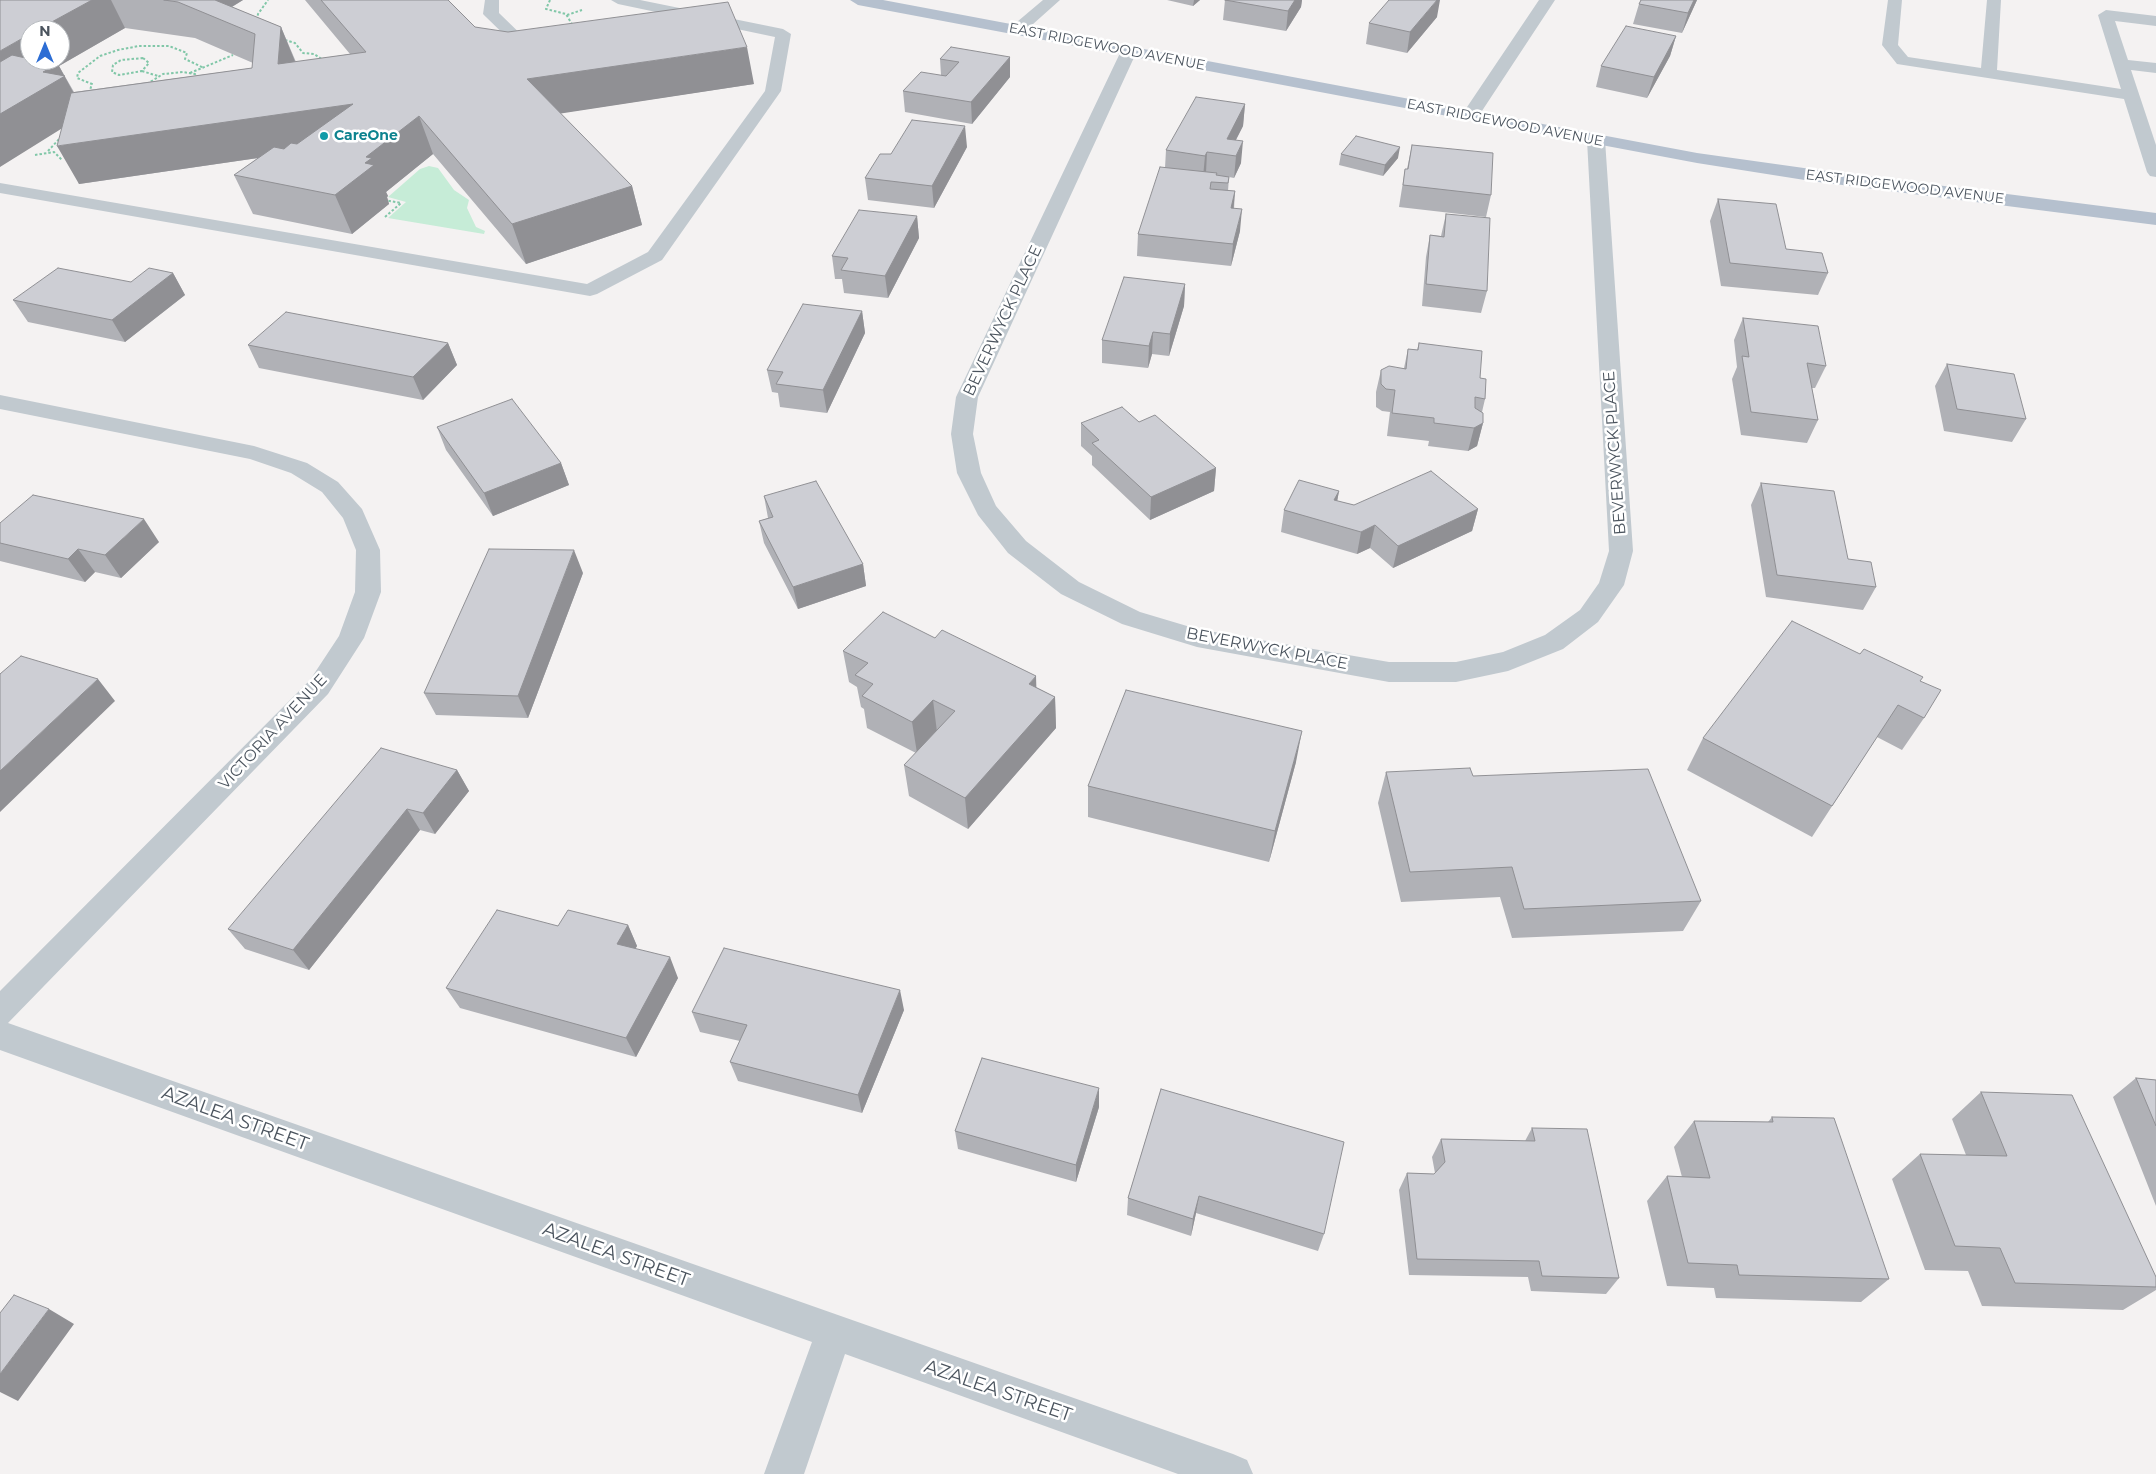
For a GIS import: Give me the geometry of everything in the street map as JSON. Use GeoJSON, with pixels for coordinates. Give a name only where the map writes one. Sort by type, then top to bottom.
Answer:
{"type":"FeatureCollection","features":[{"type":"Feature","properties":{"kind":"main road","name":"EAST RIDGEWOOD AVENUE"},"geometry":{"type":"LineString","coordinates":[[858,0],[1596,140],[1810,175],[2156,219]]}},
{"type":"Feature","properties":{"kind":"street"},"geometry":{"type":"LineString","coordinates":[[1016,30],[1052,0]]}},
{"type":"Feature","properties":{"kind":"street"},"geometry":{"type":"LineString","coordinates":[[1470,116],[1547,0]]}},
{"type":"Feature","properties":{"kind":"street","name":"BEVERWYCK PLACE"},"geometry":{"type":"LineString","coordinates":[[1130,51],[966,397],[962,434],[969,473],[986,509],[1017,547],[1070,588],[1131,618],[1197,638],[1389,672],[1456,672],[1508,662],[1554,642],[1589,616],[1611,585],[1621,551],[1596,140]]}},
{"type":"Feature","properties":{"kind":"street","name":"VICTORIA AVENUE"},"geometry":{"type":"LineString","coordinates":[[0,402],[254,453],[299,468],[330,487],[354,514],[368,550],[368,592],[351,638],[319,687],[0,1012]]}},
{"type":"Feature","properties":{"kind":"street","name":"AZALEA STREET"},"geometry":{"type":"LineString","coordinates":[[0,1036],[1233,1474]]}},
{"type":"Feature","properties":{"kind":"street"},"geometry":{"type":"LineString","coordinates":[[784,1474],[834,1333]]}},
{"type":"Feature","properties":{"kind":"lane"},"geometry":{"type":"LineString","coordinates":[[492,0],[491,14],[530,51],[549,47]]}},
{"type":"Feature","properties":{"kind":"lane"},"geometry":{"type":"LineString","coordinates":[[0,188],[590,290],[655,256],[773,91],[783,34],[618,0]]}},
{"type":"Feature","properties":{"kind":"lane"},"geometry":{"type":"LineString","coordinates":[[1895,0],[1890,45],[1903,62],[2132,94]]}},
{"type":"Feature","properties":{"kind":"lane"},"geometry":{"type":"LineString","coordinates":[[1989,74],[1994,0]]}},
{"type":"Feature","properties":{"kind":"lane"},"geometry":{"type":"LineString","coordinates":[[2156,21],[2106,15],[2156,172]]}},
{"type":"Feature","properties":{"kind":"lane"},"geometry":{"type":"LineString","coordinates":[[663,25],[701,17]]}},
{"type":"Feature","properties":{"kind":"lane"},"geometry":{"type":"LineString","coordinates":[[2122,64],[2156,68]]}},
{"type":"Feature","properties":{"kind":"path"},"geometry":{"type":"LineString","coordinates":[[250,21],[257,21],[258,14],[268,0]]}},
{"type":"Feature","properties":{"kind":"path"},"geometry":{"type":"LineString","coordinates":[[550,0],[546,4],[546,9],[566,15],[588,6]]}},
{"type":"Feature","properties":{"kind":"path"},"geometry":{"type":"LineString","coordinates":[[566,15],[573,26],[572,30]]}},
{"type":"Feature","properties":{"kind":"path"},"geometry":{"type":"LineString","coordinates":[[281,40],[295,43],[303,53],[321,57],[325,64]]}},
{"type":"Feature","properties":{"kind":"path"},"geometry":{"type":"LineString","coordinates":[[94,99],[88,92],[92,84],[77,78],[78,73],[95,59],[118,50],[139,46],[169,46],[187,53],[185,59],[204,68]]}},
{"type":"Feature","properties":{"kind":"path"},"geometry":{"type":"LineString","coordinates":[[189,74],[233,55]]}},
{"type":"Feature","properties":{"kind":"path"},"geometry":{"type":"LineString","coordinates":[[142,71],[147,66],[148,60],[136,57],[121,60],[113,65],[112,69],[112,72],[119,75],[142,71],[159,76]]}},
{"type":"Feature","properties":{"kind":"path"},"geometry":{"type":"LineString","coordinates":[[145,86],[159,76],[176,73],[194,74],[196,81]]}},
{"type":"Feature","properties":{"kind":"path"},"geometry":{"type":"LineString","coordinates":[[48,151],[57,139],[65,135]]}},
{"type":"Feature","properties":{"kind":"path"},"geometry":{"type":"LineString","coordinates":[[34,156],[48,151],[54,152],[63,161]]}},
{"type":"Feature","properties":{"kind":"path"},"geometry":{"type":"LineString","coordinates":[[381,220],[401,203],[383,200]]}},
{"type":"Feature","properties":{"kind":"green space"},"geometry":{"type":"Polygon","coordinates":[[[429,166],[438,168],[454,190],[469,200],[467,208],[476,227],[485,231],[484,234],[388,218],[406,202],[388,197],[420,169],[429,166]]]}},
{"type":"Feature","properties":{"kind":"building"},"geometry":{"type":"Polygon","coordinates":[[[0,0],[92,0],[55,20],[20,20],[20,40],[0,51],[0,0]]]}},
{"type":"Feature","properties":{"kind":"building"},"geometry":{"type":"Polygon","coordinates":[[[164,0],[215,0],[281,27],[278,64],[366,52],[321,0],[448,0],[475,27],[508,32],[728,2],[747,47],[527,79],[632,186],[512,224],[419,116],[366,157],[372,158],[365,163],[374,165],[335,195],[234,175],[274,147],[284,149],[291,143],[297,144],[353,104],[57,146],[71,93],[252,68],[255,34],[178,2],[164,0]]]}},
{"type":"Feature","properties":{"kind":"building"},"geometry":{"type":"Polygon","coordinates":[[[1225,0],[1295,0],[1288,11],[1225,0]]]}},
{"type":"Feature","properties":{"kind":"building"},"geometry":{"type":"Polygon","coordinates":[[[1389,0],[1437,0],[1410,32],[1369,23],[1389,0]]]}},
{"type":"Feature","properties":{"kind":"building"},"geometry":{"type":"Polygon","coordinates":[[[1641,0],[1694,0],[1688,13],[1639,4],[1641,0]]]}},
{"type":"Feature","properties":{"kind":"building"},"geometry":{"type":"Polygon","coordinates":[[[1626,26],[1676,36],[1654,77],[1601,66],[1626,26]]]}},
{"type":"Feature","properties":{"kind":"building"},"geometry":{"type":"Polygon","coordinates":[[[951,47],[1010,57],[971,102],[903,91],[921,72],[946,76],[959,62],[940,59],[951,47]]]}},
{"type":"Feature","properties":{"kind":"building"},"geometry":{"type":"Polygon","coordinates":[[[12,55],[20,57],[20,70],[47,70],[43,72],[65,76],[0,114],[0,62],[12,55]]]}},
{"type":"Feature","properties":{"kind":"building"},"geometry":{"type":"Polygon","coordinates":[[[1196,97],[1245,104],[1227,139],[1243,141],[1236,156],[1207,152],[1205,156],[1166,150],[1196,97]]]}},
{"type":"Feature","properties":{"kind":"building"},"geometry":{"type":"Polygon","coordinates":[[[912,120],[965,126],[932,186],[865,178],[880,154],[891,154],[912,120]]]}},
{"type":"Feature","properties":{"kind":"building"},"geometry":{"type":"Polygon","coordinates":[[[1356,136],[1400,147],[1385,165],[1341,154],[1356,136]]]}},
{"type":"Feature","properties":{"kind":"building"},"geometry":{"type":"Polygon","coordinates":[[[1412,145],[1493,153],[1491,195],[1403,185],[1405,169],[1408,169],[1412,145]]]}},
{"type":"Feature","properties":{"kind":"building"},"geometry":{"type":"Polygon","coordinates":[[[1160,167],[1217,173],[1216,175],[1229,177],[1228,183],[1211,182],[1210,189],[1235,191],[1231,208],[1242,209],[1233,244],[1138,234],[1160,167]]]}},
{"type":"Feature","properties":{"kind":"building"},"geometry":{"type":"Polygon","coordinates":[[[1718,199],[1776,204],[1786,249],[1822,253],[1828,273],[1730,263],[1718,199]]]}},
{"type":"Feature","properties":{"kind":"building"},"geometry":{"type":"Polygon","coordinates":[[[859,210],[917,216],[885,276],[841,270],[848,258],[832,256],[859,210]]]}},
{"type":"Feature","properties":{"kind":"building"},"geometry":{"type":"Polygon","coordinates":[[[1446,214],[1490,218],[1487,291],[1426,284],[1430,235],[1444,237],[1446,214]]]}},
{"type":"Feature","properties":{"kind":"building"},"geometry":{"type":"Polygon","coordinates":[[[58,268],[131,282],[149,268],[173,273],[112,320],[13,300],[58,268]]]}},
{"type":"Feature","properties":{"kind":"building"},"geometry":{"type":"Polygon","coordinates":[[[1124,277],[1185,284],[1170,334],[1153,332],[1149,346],[1102,340],[1124,277]]]}},
{"type":"Feature","properties":{"kind":"building"},"geometry":{"type":"Polygon","coordinates":[[[803,304],[862,311],[823,390],[776,384],[783,372],[767,370],[803,304]]]}},
{"type":"Feature","properties":{"kind":"building"},"geometry":{"type":"Polygon","coordinates":[[[286,312],[448,343],[413,377],[248,345],[286,312]]]}},
{"type":"Feature","properties":{"kind":"building"},"geometry":{"type":"Polygon","coordinates":[[[1743,318],[1818,326],[1826,366],[1807,363],[1818,420],[1751,412],[1742,356],[1749,357],[1743,318]]]}},
{"type":"Feature","properties":{"kind":"building"},"geometry":{"type":"Polygon","coordinates":[[[1419,343],[1482,351],[1480,378],[1486,379],[1485,399],[1475,397],[1475,408],[1483,413],[1483,423],[1474,428],[1434,423],[1434,418],[1392,413],[1395,390],[1386,389],[1381,384],[1381,370],[1389,366],[1406,369],[1408,349],[1418,350],[1419,343]]]}},
{"type":"Feature","properties":{"kind":"building"},"geometry":{"type":"Polygon","coordinates":[[[1947,364],[2014,374],[2026,419],[1957,409],[1947,364]]]}},
{"type":"Feature","properties":{"kind":"building"},"geometry":{"type":"Polygon","coordinates":[[[512,399],[561,463],[484,493],[437,427],[512,399]]]}},
{"type":"Feature","properties":{"kind":"building"},"geometry":{"type":"Polygon","coordinates":[[[1122,407],[1139,422],[1155,415],[1216,468],[1151,497],[1092,443],[1099,440],[1081,423],[1122,407]]]}},
{"type":"Feature","properties":{"kind":"building"},"geometry":{"type":"Polygon","coordinates":[[[1431,471],[1478,509],[1398,546],[1375,525],[1361,532],[1284,510],[1299,480],[1339,491],[1334,500],[1354,505],[1431,471]]]}},
{"type":"Feature","properties":{"kind":"building"},"geometry":{"type":"Polygon","coordinates":[[[816,481],[863,564],[793,587],[759,521],[773,517],[764,496],[816,481]]]}},
{"type":"Feature","properties":{"kind":"building"},"geometry":{"type":"Polygon","coordinates":[[[1761,483],[1834,491],[1848,559],[1871,562],[1876,587],[1777,575],[1761,483]]]}},
{"type":"Feature","properties":{"kind":"building"},"geometry":{"type":"Polygon","coordinates":[[[33,495],[144,519],[105,555],[78,549],[68,559],[0,543],[0,523],[33,495]]]}},
{"type":"Feature","properties":{"kind":"building"},"geometry":{"type":"Polygon","coordinates":[[[489,549],[574,550],[518,696],[424,693],[489,549]]]}},
{"type":"Feature","properties":{"kind":"building"},"geometry":{"type":"Polygon","coordinates":[[[883,612],[935,638],[942,630],[1036,676],[1029,684],[1055,697],[965,798],[904,765],[955,711],[933,700],[912,722],[862,696],[873,684],[855,675],[868,663],[843,651],[883,612]]]}},
{"type":"Feature","properties":{"kind":"building"},"geometry":{"type":"Polygon","coordinates":[[[1792,621],[1860,654],[1864,649],[1923,677],[1920,681],[1941,690],[1924,718],[1898,705],[1832,806],[1703,738],[1792,621]]]}},
{"type":"Feature","properties":{"kind":"building"},"geometry":{"type":"Polygon","coordinates":[[[21,656],[98,679],[0,771],[0,674],[21,656]]]}},
{"type":"Feature","properties":{"kind":"building"},"geometry":{"type":"Polygon","coordinates":[[[1126,690],[1302,731],[1275,831],[1088,786],[1126,690]]]}},
{"type":"Feature","properties":{"kind":"building"},"geometry":{"type":"Polygon","coordinates":[[[381,748],[457,770],[423,813],[407,809],[293,950],[228,929],[381,748]]]}},
{"type":"Feature","properties":{"kind":"building"},"geometry":{"type":"Polygon","coordinates":[[[1470,768],[1473,776],[1648,769],[1701,901],[1524,909],[1512,867],[1410,872],[1386,772],[1470,768]]]}},
{"type":"Feature","properties":{"kind":"building"},"geometry":{"type":"Polygon","coordinates":[[[497,910],[558,926],[568,910],[628,925],[617,944],[670,957],[626,1038],[446,988],[497,910]]]}},
{"type":"Feature","properties":{"kind":"building"},"geometry":{"type":"Polygon","coordinates":[[[724,948],[900,990],[858,1095],[730,1062],[747,1025],[692,1012],[724,948]]]}},
{"type":"Feature","properties":{"kind":"building"},"geometry":{"type":"Polygon","coordinates":[[[982,1058],[1099,1088],[1076,1165],[955,1131],[982,1058]]]}},
{"type":"Feature","properties":{"kind":"building"},"geometry":{"type":"Polygon","coordinates":[[[2136,1078],[2156,1080],[2156,1126],[2136,1078]]]}},
{"type":"Feature","properties":{"kind":"building"},"geometry":{"type":"Polygon","coordinates":[[[1161,1089],[1344,1142],[1324,1234],[1199,1196],[1193,1219],[1128,1198],[1161,1089]]]}},
{"type":"Feature","properties":{"kind":"building"},"geometry":{"type":"Polygon","coordinates":[[[1981,1092],[2072,1095],[2156,1277],[2156,1287],[2015,1283],[2000,1248],[1955,1246],[1920,1154],[2007,1156],[1981,1092]]]}},
{"type":"Feature","properties":{"kind":"building"},"geometry":{"type":"Polygon","coordinates":[[[1772,1117],[1834,1118],[1889,1279],[1739,1275],[1737,1265],[1688,1263],[1667,1176],[1710,1178],[1694,1121],[1773,1122],[1772,1117]]]}},
{"type":"Feature","properties":{"kind":"building"},"geometry":{"type":"Polygon","coordinates":[[[1532,1128],[1587,1129],[1619,1278],[1542,1276],[1539,1261],[1417,1259],[1407,1173],[1434,1174],[1445,1162],[1441,1139],[1535,1141],[1532,1128]]]}},
{"type":"Feature","properties":{"kind":"building"},"geometry":{"type":"Polygon","coordinates":[[[14,1295],[49,1309],[0,1374],[0,1313],[14,1295]]]}},
{"type":"Feature","properties":{"kind":"place","name":"CareOne"},"geometry":{"type":"Point","coordinates":[324,136]}}]}
